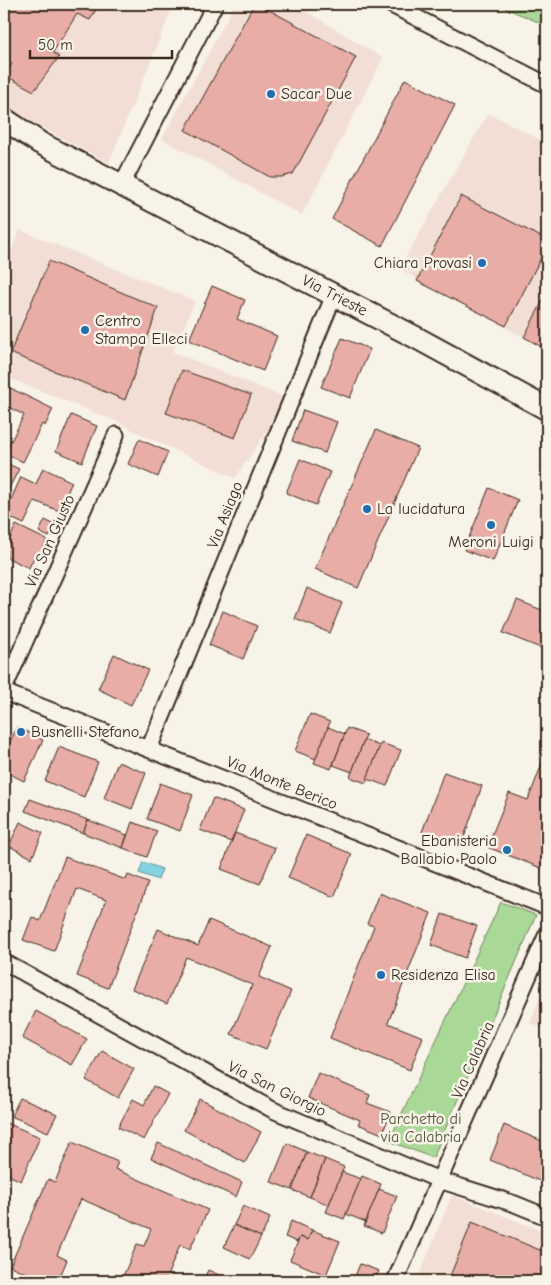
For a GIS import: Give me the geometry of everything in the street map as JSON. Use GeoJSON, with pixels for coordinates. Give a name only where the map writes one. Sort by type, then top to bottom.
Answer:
{"type":"FeatureCollection","features":[{"type":"Feature","properties":{"kind":"street"},"geometry":{"type":"LineString","coordinates":[[121,186],[215,4]]}},
{"type":"Feature","properties":{"kind":"street"},"geometry":{"type":"LineString","coordinates":[[390,4],[547,85]]}},
{"type":"Feature","properties":{"kind":"street","name":"Via Trieste"},"geometry":{"type":"LineString","coordinates":[[4,119],[40,143],[415,337],[547,409]]}},
{"type":"Feature","properties":{"kind":"street","name":"Via Asiago"},"geometry":{"type":"LineString","coordinates":[[149,749],[334,295]]}},
{"type":"Feature","properties":{"kind":"street","name":"Via San Giusto"},"geometry":{"type":"LineString","coordinates":[[4,690],[116,435]]}},
{"type":"Feature","properties":{"kind":"street","name":"Via Monte Berico"},"geometry":{"type":"LineString","coordinates":[[4,690],[547,907]]}},
{"type":"Feature","properties":{"kind":"street","name":"Via Calabria"},"geometry":{"type":"LineString","coordinates":[[395,1281],[547,934]]}},
{"type":"Feature","properties":{"kind":"street","name":"Via San Giorgio"},"geometry":{"type":"LineString","coordinates":[[4,962],[273,1110],[439,1180],[515,1204],[547,1217]]}},
{"type":"Feature","properties":{"kind":"shaded area"},"geometry":{"type":"Polygon","coordinates":[[[4,4],[174,4],[109,163],[4,106],[4,4]]]}},
{"type":"Feature","properties":{"kind":"shaded area","name":"Sacar Due"},"geometry":{"type":"Polygon","coordinates":[[[235,4],[294,4],[383,58],[302,215],[162,139],[235,4]]]}},
{"type":"Feature","properties":{"kind":"shaded area"},"geometry":{"type":"Polygon","coordinates":[[[488,113],[547,143],[547,350],[399,269],[488,113]]]}},
{"type":"Feature","properties":{"kind":"shaded area"},"geometry":{"type":"Polygon","coordinates":[[[20,230],[195,301],[173,352],[289,399],[235,478],[120,423],[4,376],[4,269],[20,230]]]}},
{"type":"Feature","properties":{"kind":"shaded area"},"geometry":{"type":"Polygon","coordinates":[[[547,980],[547,1030],[530,1023],[547,980]]]}},
{"type":"Feature","properties":{"kind":"shaded area"},"geometry":{"type":"Polygon","coordinates":[[[452,1195],[547,1233],[547,1281],[417,1281],[452,1195]]]}},
{"type":"Feature","properties":{"kind":"green space"},"geometry":{"type":"Polygon","coordinates":[[[496,4],[547,4],[547,26],[496,4]]]}},
{"type":"Feature","properties":{"kind":"green space","name":"Parchetto di via Calabria"},"geometry":{"type":"Polygon","coordinates":[[[501,902],[536,915],[433,1158],[389,1141],[501,902]]]}},
{"type":"Feature","properties":{"kind":"water"},"geometry":{"type":"Polygon","coordinates":[[[143,862],[162,869],[158,880],[139,873],[143,862]]]}},
{"type":"Feature","properties":{"kind":"building"},"geometry":{"type":"Polygon","coordinates":[[[9,4],[99,4],[90,20],[77,14],[53,52],[59,57],[34,91],[6,76],[12,63],[4,58],[4,13],[9,4]]]}},
{"type":"Feature","properties":{"kind":"building","name":"Sacar Due"},"geometry":{"type":"Polygon","coordinates":[[[254,4],[258,4],[356,57],[293,174],[282,177],[270,177],[185,130],[254,4]]]}},
{"type":"Feature","properties":{"kind":"building"},"geometry":{"type":"Polygon","coordinates":[[[405,79],[455,105],[382,246],[332,219],[405,79]]]}},
{"type":"Feature","properties":{"kind":"building","name":"Chiara Provasi"},"geometry":{"type":"Polygon","coordinates":[[[461,196],[547,240],[547,246],[506,326],[417,281],[461,196]]]}},
{"type":"Feature","properties":{"kind":"building","name":"Centro Stampa Elleci"},"geometry":{"type":"Polygon","coordinates":[[[49,261],[158,308],[125,400],[10,353],[49,261]]]}},
{"type":"Feature","properties":{"kind":"building"},"geometry":{"type":"Polygon","coordinates":[[[212,286],[245,300],[237,319],[277,336],[263,371],[189,340],[212,286]]]}},
{"type":"Feature","properties":{"kind":"building"},"geometry":{"type":"Polygon","coordinates":[[[547,293],[547,350],[524,337],[547,293]]]}},
{"type":"Feature","properties":{"kind":"building"},"geometry":{"type":"Polygon","coordinates":[[[342,338],[370,349],[350,398],[321,387],[342,338]]]}},
{"type":"Feature","properties":{"kind":"building"},"geometry":{"type":"Polygon","coordinates":[[[182,370],[251,395],[235,438],[166,413],[182,370]]]}},
{"type":"Feature","properties":{"kind":"building"},"geometry":{"type":"Polygon","coordinates":[[[4,385],[53,409],[45,426],[42,424],[23,462],[5,453],[24,415],[6,406],[4,412],[4,385]]]}},
{"type":"Feature","properties":{"kind":"building"},"geometry":{"type":"Polygon","coordinates":[[[303,410],[337,422],[325,453],[292,441],[303,410]]]}},
{"type":"Feature","properties":{"kind":"building"},"geometry":{"type":"Polygon","coordinates":[[[71,415],[97,426],[82,462],[56,451],[71,415]]]}},
{"type":"Feature","properties":{"kind":"building","name":"La lucidatura"},"geometry":{"type":"Polygon","coordinates":[[[376,430],[418,448],[358,588],[315,569],[376,430]]]}},
{"type":"Feature","properties":{"kind":"building"},"geometry":{"type":"Polygon","coordinates":[[[139,439],[168,452],[158,477],[128,464],[139,439]]]}},
{"type":"Feature","properties":{"kind":"building"},"geometry":{"type":"Polygon","coordinates":[[[300,459],[330,472],[316,505],[286,493],[300,459]]]}},
{"type":"Feature","properties":{"kind":"building"},"geometry":{"type":"Polygon","coordinates":[[[8,464],[19,469],[6,494],[4,493],[4,473],[8,464]]]}},
{"type":"Feature","properties":{"kind":"building"},"geometry":{"type":"Polygon","coordinates":[[[43,468],[72,482],[59,511],[35,501],[24,524],[4,515],[21,477],[36,484],[43,468]]]}},
{"type":"Feature","properties":{"kind":"building","name":"Meroni Luigi"},"geometry":{"type":"Polygon","coordinates":[[[489,488],[518,500],[493,561],[464,550],[489,488]]]}},
{"type":"Feature","properties":{"kind":"building"},"geometry":{"type":"Polygon","coordinates":[[[45,520],[55,525],[49,537],[39,532],[45,520]]]}},
{"type":"Feature","properties":{"kind":"building"},"geometry":{"type":"Polygon","coordinates":[[[16,525],[47,540],[40,555],[36,553],[29,568],[4,556],[16,525]]]}},
{"type":"Feature","properties":{"kind":"building"},"geometry":{"type":"Polygon","coordinates":[[[307,588],[342,603],[330,633],[295,619],[307,588]]]}},
{"type":"Feature","properties":{"kind":"building"},"geometry":{"type":"Polygon","coordinates":[[[517,600],[547,612],[547,638],[543,649],[503,633],[517,600]]]}},
{"type":"Feature","properties":{"kind":"building"},"geometry":{"type":"Polygon","coordinates":[[[223,611],[257,626],[243,659],[209,645],[223,611]]]}},
{"type":"Feature","properties":{"kind":"building"},"geometry":{"type":"Polygon","coordinates":[[[114,654],[148,670],[131,705],[98,689],[114,654]]]}},
{"type":"Feature","properties":{"kind":"building"},"geometry":{"type":"Polygon","coordinates":[[[310,714],[330,722],[316,759],[295,751],[310,714]]]}},
{"type":"Feature","properties":{"kind":"building"},"geometry":{"type":"Polygon","coordinates":[[[17,727],[43,740],[24,781],[4,771],[4,754],[17,727]]]}},
{"type":"Feature","properties":{"kind":"building"},"geometry":{"type":"Polygon","coordinates":[[[328,727],[345,734],[331,769],[314,763],[328,727]]]}},
{"type":"Feature","properties":{"kind":"building"},"geometry":{"type":"Polygon","coordinates":[[[347,728],[366,735],[352,772],[333,765],[347,728]]]}},
{"type":"Feature","properties":{"kind":"building"},"geometry":{"type":"Polygon","coordinates":[[[364,740],[380,746],[366,783],[350,777],[364,740]]]}},
{"type":"Feature","properties":{"kind":"building"},"geometry":{"type":"Polygon","coordinates":[[[381,743],[401,750],[387,786],[367,779],[381,743]]]}},
{"type":"Feature","properties":{"kind":"building"},"geometry":{"type":"Polygon","coordinates":[[[59,747],[98,762],[84,797],[45,781],[59,747]]]}},
{"type":"Feature","properties":{"kind":"building"},"geometry":{"type":"Polygon","coordinates":[[[547,751],[547,853],[541,868],[487,847],[509,793],[528,800],[547,751]]]}},
{"type":"Feature","properties":{"kind":"building"},"geometry":{"type":"Polygon","coordinates":[[[118,762],[146,773],[132,809],[104,798],[118,762]]]}},
{"type":"Feature","properties":{"kind":"building"},"geometry":{"type":"Polygon","coordinates":[[[444,772],[482,786],[461,846],[422,832],[444,772]]]}},
{"type":"Feature","properties":{"kind":"building"},"geometry":{"type":"Polygon","coordinates":[[[160,783],[193,795],[180,831],[147,819],[160,783]]]}},
{"type":"Feature","properties":{"kind":"building"},"geometry":{"type":"Polygon","coordinates":[[[213,798],[244,810],[231,842],[200,830],[213,798]]]}},
{"type":"Feature","properties":{"kind":"building"},"geometry":{"type":"Polygon","coordinates":[[[30,799],[88,820],[83,833],[25,811],[30,799]]]}},
{"type":"Feature","properties":{"kind":"building"},"geometry":{"type":"Polygon","coordinates":[[[88,820],[127,835],[123,848],[83,833],[88,820]]]}},
{"type":"Feature","properties":{"kind":"building"},"geometry":{"type":"Polygon","coordinates":[[[20,822],[43,833],[32,858],[9,846],[20,822]]]}},
{"type":"Feature","properties":{"kind":"building"},"geometry":{"type":"Polygon","coordinates":[[[132,822],[157,831],[147,857],[123,848],[132,822]]]}},
{"type":"Feature","properties":{"kind":"building"},"geometry":{"type":"Polygon","coordinates":[[[235,833],[275,848],[260,884],[221,869],[235,833]]]}},
{"type":"Feature","properties":{"kind":"building"},"geometry":{"type":"Polygon","coordinates":[[[306,835],[352,854],[334,897],[288,878],[306,835]]]}},
{"type":"Feature","properties":{"kind":"building"},"geometry":{"type":"Polygon","coordinates":[[[65,857],[126,880],[128,875],[148,883],[108,988],[77,976],[106,900],[77,889],[54,951],[23,940],[32,917],[40,921],[65,857]]]}},
{"type":"Feature","properties":{"kind":"building","name":"Residenza Elisa"},"geometry":{"type":"Polygon","coordinates":[[[379,893],[431,913],[388,1023],[423,1037],[410,1070],[330,1038],[374,926],[367,924],[379,893]]]}},
{"type":"Feature","properties":{"kind":"building"},"geometry":{"type":"Polygon","coordinates":[[[442,914],[477,926],[465,958],[431,945],[442,914]]]}},
{"type":"Feature","properties":{"kind":"building"},"geometry":{"type":"Polygon","coordinates":[[[209,920],[272,947],[259,977],[291,991],[266,1049],[231,1034],[252,985],[186,957],[167,1004],[132,989],[158,929],[198,946],[209,920]]]}},
{"type":"Feature","properties":{"kind":"building"},"geometry":{"type":"Polygon","coordinates":[[[36,1011],[87,1039],[72,1065],[22,1038],[36,1011]]]}},
{"type":"Feature","properties":{"kind":"building"},"geometry":{"type":"Polygon","coordinates":[[[102,1051],[134,1069],[118,1098],[86,1080],[102,1051]]]}},
{"type":"Feature","properties":{"kind":"building"},"geometry":{"type":"Polygon","coordinates":[[[318,1073],[370,1095],[367,1103],[391,1112],[382,1134],[358,1124],[360,1120],[308,1098],[318,1073]]]}},
{"type":"Feature","properties":{"kind":"building"},"geometry":{"type":"Polygon","coordinates":[[[153,1086],[168,1094],[144,1140],[118,1127],[133,1099],[144,1105],[153,1086]]]}},
{"type":"Feature","properties":{"kind":"building"},"geometry":{"type":"Polygon","coordinates":[[[20,1098],[57,1114],[48,1132],[11,1116],[20,1098]]]}},
{"type":"Feature","properties":{"kind":"building"},"geometry":{"type":"Polygon","coordinates":[[[200,1099],[261,1132],[245,1163],[184,1130],[200,1099]]]}},
{"type":"Feature","properties":{"kind":"building"},"geometry":{"type":"Polygon","coordinates":[[[4,1122],[40,1137],[21,1181],[4,1173],[4,1122]]]}},
{"type":"Feature","properties":{"kind":"building"},"geometry":{"type":"Polygon","coordinates":[[[504,1125],[547,1143],[547,1184],[490,1160],[504,1125]]]}},
{"type":"Feature","properties":{"kind":"building"},"geometry":{"type":"Polygon","coordinates":[[[72,1142],[118,1162],[115,1169],[208,1210],[190,1249],[180,1245],[165,1281],[121,1281],[137,1244],[144,1246],[151,1229],[81,1199],[57,1255],[67,1260],[58,1281],[44,1281],[10,1266],[48,1179],[55,1182],[72,1142]]]}},
{"type":"Feature","properties":{"kind":"building"},"geometry":{"type":"Polygon","coordinates":[[[158,1143],[242,1182],[236,1197],[151,1158],[158,1143]]]}},
{"type":"Feature","properties":{"kind":"building"},"geometry":{"type":"Polygon","coordinates":[[[287,1143],[307,1152],[292,1190],[271,1182],[287,1143]]]}},
{"type":"Feature","properties":{"kind":"building"},"geometry":{"type":"Polygon","coordinates":[[[307,1152],[325,1159],[310,1197],[292,1190],[307,1152]]]}},
{"type":"Feature","properties":{"kind":"building"},"geometry":{"type":"Polygon","coordinates":[[[325,1159],[344,1167],[329,1205],[310,1197],[325,1159]]]}},
{"type":"Feature","properties":{"kind":"building"},"geometry":{"type":"Polygon","coordinates":[[[342,1172],[361,1179],[344,1219],[326,1212],[342,1172]]]}},
{"type":"Feature","properties":{"kind":"building"},"geometry":{"type":"Polygon","coordinates":[[[362,1176],[381,1184],[366,1222],[346,1214],[362,1176]]]}},
{"type":"Feature","properties":{"kind":"building"},"geometry":{"type":"Polygon","coordinates":[[[379,1189],[397,1196],[382,1233],[364,1226],[379,1189]]]}},
{"type":"Feature","properties":{"kind":"building"},"geometry":{"type":"Polygon","coordinates":[[[4,1200],[10,1202],[4,1215],[4,1200]]]}},
{"type":"Feature","properties":{"kind":"building"},"geometry":{"type":"Polygon","coordinates":[[[243,1206],[270,1218],[261,1237],[234,1225],[243,1206]]]}},
{"type":"Feature","properties":{"kind":"building"},"geometry":{"type":"Polygon","coordinates":[[[291,1221],[312,1230],[308,1240],[300,1237],[297,1242],[285,1237],[291,1221]]]}},
{"type":"Feature","properties":{"kind":"building"},"geometry":{"type":"Polygon","coordinates":[[[472,1222],[547,1253],[547,1281],[448,1281],[472,1222]]]}},
{"type":"Feature","properties":{"kind":"building"},"geometry":{"type":"Polygon","coordinates":[[[234,1225],[261,1237],[250,1259],[224,1247],[234,1225]]]}},
{"type":"Feature","properties":{"kind":"building"},"geometry":{"type":"Polygon","coordinates":[[[312,1230],[340,1241],[326,1275],[290,1260],[300,1237],[308,1240],[312,1230]]]}},
{"type":"Feature","properties":{"kind":"building"},"geometry":{"type":"Polygon","coordinates":[[[360,1264],[379,1271],[374,1281],[353,1281],[360,1264]]]}},
{"type":"Feature","properties":{"kind":"building"},"geometry":{"type":"Polygon","coordinates":[[[208,1270],[232,1281],[203,1281],[208,1270]]]}},
{"type":"Feature","properties":{"kind":"place","name":"Sacar Due"},"geometry":{"type":"Point","coordinates":[271,94]}},
{"type":"Feature","properties":{"kind":"place","name":"Chiara Provasi"},"geometry":{"type":"Point","coordinates":[482,263]}},
{"type":"Feature","properties":{"kind":"place","name":"Centro Stampa Elleci"},"geometry":{"type":"Point","coordinates":[85,330]}},
{"type":"Feature","properties":{"kind":"place","name":"La lucidatura"},"geometry":{"type":"Point","coordinates":[367,509]}},
{"type":"Feature","properties":{"kind":"place","name":"Meroni Luigi"},"geometry":{"type":"Point","coordinates":[491,525]}},
{"type":"Feature","properties":{"kind":"place","name":"Busnelli Stefano"},"geometry":{"type":"Point","coordinates":[21,732]}},
{"type":"Feature","properties":{"kind":"place","name":"Ebanisteria Ballabio Paolo"},"geometry":{"type":"Point","coordinates":[507,850]}},
{"type":"Feature","properties":{"kind":"place","name":"Residenza Elisa"},"geometry":{"type":"Point","coordinates":[381,975]}}]}
